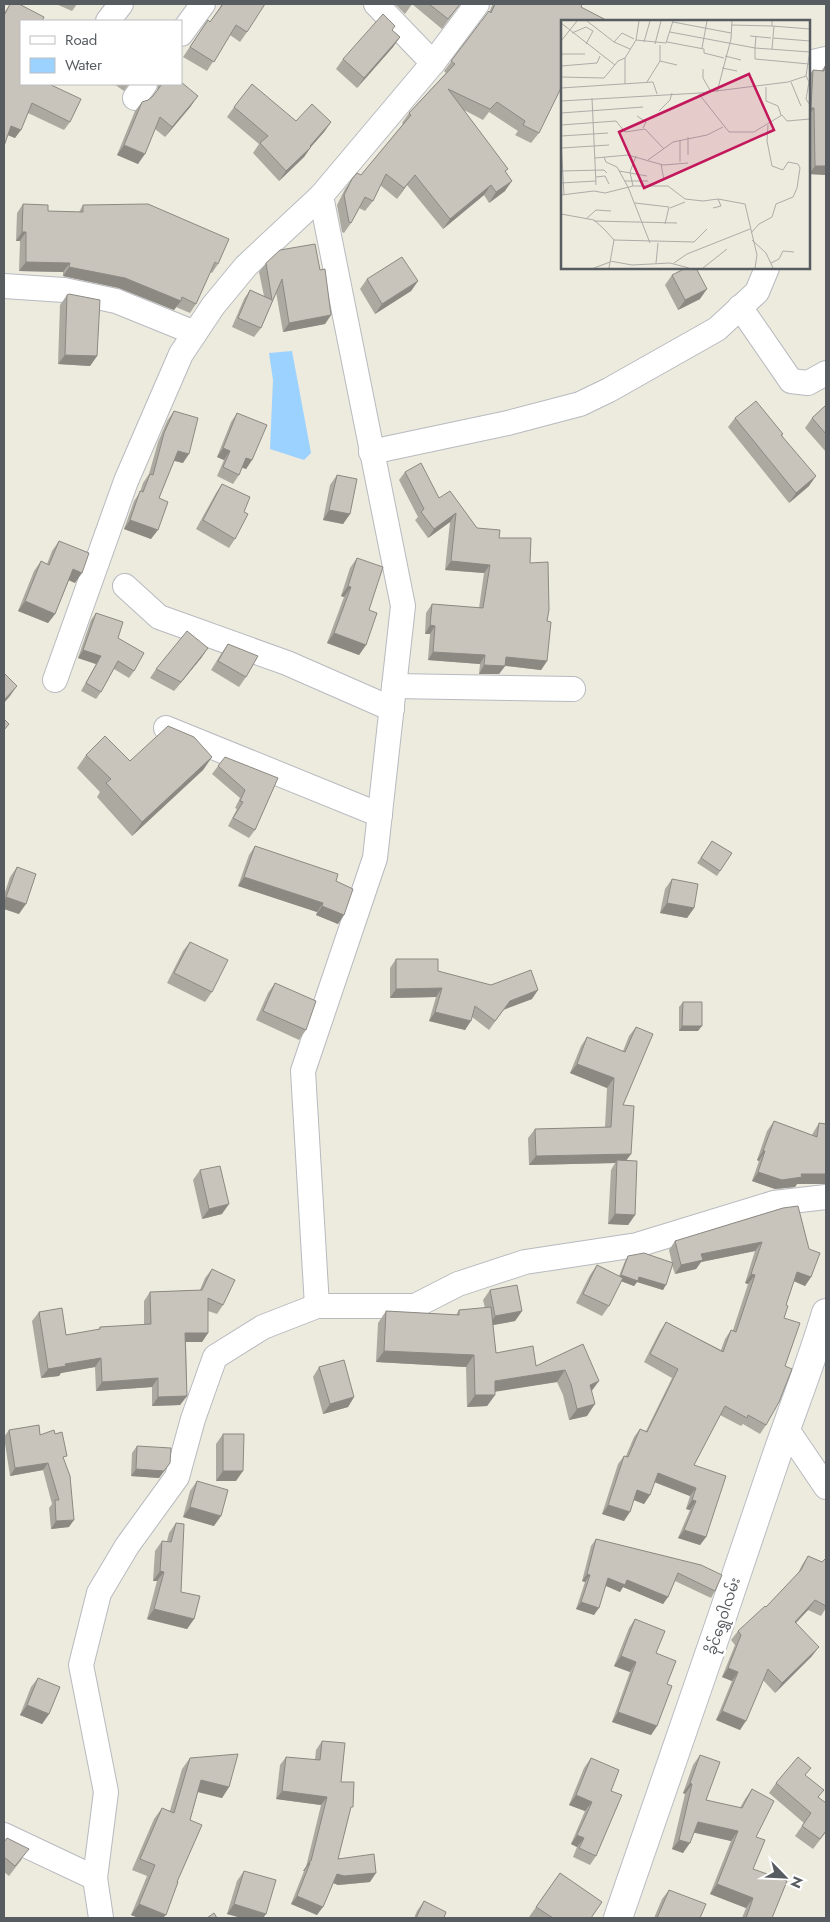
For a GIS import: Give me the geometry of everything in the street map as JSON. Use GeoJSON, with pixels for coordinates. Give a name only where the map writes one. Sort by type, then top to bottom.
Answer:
{"type":"FeatureCollection","features":[{"type":"Feature","properties":{"kind":"street"},"geometry":{"type":"LineString","coordinates":[[109,20],[121,4]]}},
{"type":"Feature","properties":{"kind":"street"},"geometry":{"type":"LineString","coordinates":[[182,33],[203,4]]}},
{"type":"Feature","properties":{"kind":"street"},"geometry":{"type":"LineString","coordinates":[[376,4],[433,63]]}},
{"type":"Feature","properties":{"kind":"street"},"geometry":{"type":"LineString","coordinates":[[55,680],[126,481],[181,354],[213,306],[246,266],[321,196],[433,63],[477,4]]}},
{"type":"Feature","properties":{"kind":"street"},"geometry":{"type":"LineString","coordinates":[[810,63],[826,59]]}},
{"type":"Feature","properties":{"kind":"street"},"geometry":{"type":"LineString","coordinates":[[317,1306],[303,1071],[375,858],[403,606],[321,196]]}},
{"type":"Feature","properties":{"kind":"street"},"geometry":{"type":"LineString","coordinates":[[371,452],[516,421],[580,404],[717,329],[757,292],[767,269]]}},
{"type":"Feature","properties":{"kind":"street"},"geometry":{"type":"LineString","coordinates":[[4,286],[64,290],[116,301],[195,333]]}},
{"type":"Feature","properties":{"kind":"street"},"geometry":{"type":"LineString","coordinates":[[740,307],[791,380],[808,383],[826,373]]}},
{"type":"Feature","properties":{"kind":"street"},"geometry":{"type":"LineString","coordinates":[[125,586],[158,617],[393,698],[573,689]]}},
{"type":"Feature","properties":{"kind":"street"},"geometry":{"type":"LineString","coordinates":[[166,728],[380,815]]}},
{"type":"Feature","properties":{"kind":"street"},"geometry":{"type":"LineString","coordinates":[[102,1918],[95,1878],[106,1792],[81,1665],[99,1592],[127,1546],[177,1477],[193,1419],[214,1357],[263,1327],[317,1306],[415,1306],[458,1284],[525,1262],[637,1245],[774,1203],[826,1197]]}},
{"type":"Feature","properties":{"kind":"street","name":"ခိုင်ရွှေဝါလမ်း"},"geometry":{"type":"LineString","coordinates":[[618,1918],[690,1715],[786,1428],[820,1353],[826,1313]]}},
{"type":"Feature","properties":{"kind":"street"},"geometry":{"type":"LineString","coordinates":[[786,1428],[826,1487]]}},
{"type":"Feature","properties":{"kind":"street"},"geometry":{"type":"LineString","coordinates":[[4,1835],[95,1878]]}},
{"type":"Feature","properties":{"kind":"water"},"geometry":{"type":"Polygon","coordinates":[[[292,351],[311,453],[304,460],[270,449],[273,380],[269,353],[292,351]]]}},
{"type":"Feature","properties":{"kind":"building"},"geometry":{"type":"Polygon","coordinates":[[[10,4],[19,4],[44,17],[42,20],[20,20],[20,85],[51,85],[81,99],[70,122],[32,103],[21,130],[11,126],[4,146],[4,13],[10,4]]]}},
{"type":"Feature","properties":{"kind":"building"},"geometry":{"type":"Polygon","coordinates":[[[223,4],[265,4],[247,32],[236,25],[214,62],[190,47],[208,20],[210,22],[223,4]]]}},
{"type":"Feature","properties":{"kind":"building"},"geometry":{"type":"Polygon","coordinates":[[[429,4],[460,4],[448,19],[429,4]]]}},
{"type":"Feature","properties":{"kind":"building"},"geometry":{"type":"Polygon","coordinates":[[[495,4],[582,4],[581,7],[606,20],[561,20],[561,88],[539,133],[523,125],[525,121],[497,102],[490,109],[448,89],[508,169],[505,171],[512,181],[496,192],[491,185],[450,219],[415,175],[404,188],[386,174],[373,201],[365,197],[351,223],[349,222],[344,195],[352,179],[357,173],[361,175],[411,115],[409,113],[455,64],[451,61],[489,11],[491,13],[495,4]]]}},
{"type":"Feature","properties":{"kind":"building"},"geometry":{"type":"Polygon","coordinates":[[[383,14],[395,26],[392,30],[400,37],[364,78],[343,59],[383,14]]]}},
{"type":"Feature","properties":{"kind":"building"},"geometry":{"type":"Polygon","coordinates":[[[825,66],[826,166],[815,166],[814,108],[811,108],[813,70],[824,71],[825,66]]]}},
{"type":"Feature","properties":{"kind":"building"},"geometry":{"type":"Polygon","coordinates":[[[182,83],[198,96],[172,127],[160,117],[145,154],[124,145],[142,102],[153,96],[161,85],[182,85],[182,83]]]}},
{"type":"Feature","properties":{"kind":"building"},"geometry":{"type":"Polygon","coordinates":[[[252,84],[296,121],[312,104],[331,122],[311,147],[286,171],[260,143],[268,136],[234,107],[252,84]]]}},
{"type":"Feature","properties":{"kind":"building"},"geometry":{"type":"Polygon","coordinates":[[[23,204],[48,205],[48,211],[83,212],[83,205],[148,204],[229,239],[218,264],[215,262],[196,304],[182,297],[181,301],[125,278],[69,267],[70,263],[26,262],[26,232],[22,232],[23,204]]]}},
{"type":"Feature","properties":{"kind":"building"},"geometry":{"type":"Polygon","coordinates":[[[315,244],[320,270],[325,269],[331,315],[289,323],[282,279],[261,328],[238,318],[250,290],[272,300],[266,263],[280,250],[315,244]]]}},
{"type":"Feature","properties":{"kind":"building"},"geometry":{"type":"Polygon","coordinates":[[[402,257],[418,281],[382,304],[367,279],[402,257]]]}},
{"type":"Feature","properties":{"kind":"building"},"geometry":{"type":"Polygon","coordinates":[[[684,269],[697,269],[707,289],[685,300],[672,275],[684,269]]]}},
{"type":"Feature","properties":{"kind":"building"},"geometry":{"type":"Polygon","coordinates":[[[67,295],[100,300],[97,356],[65,355],[67,295]]]}},
{"type":"Feature","properties":{"kind":"building"},"geometry":{"type":"Polygon","coordinates":[[[756,401],[783,434],[781,435],[816,476],[796,493],[735,418],[756,401]]]}},
{"type":"Feature","properties":{"kind":"building"},"geometry":{"type":"Polygon","coordinates":[[[826,405],[826,434],[812,418],[826,405]]]}},
{"type":"Feature","properties":{"kind":"building"},"geometry":{"type":"Polygon","coordinates":[[[174,411],[198,418],[189,454],[178,451],[159,498],[168,502],[158,530],[130,520],[140,491],[143,492],[150,474],[153,475],[164,433],[174,411]]]}},
{"type":"Feature","properties":{"kind":"building"},"geometry":{"type":"Polygon","coordinates":[[[237,413],[267,425],[252,460],[246,458],[239,475],[223,467],[230,451],[223,448],[237,413]]]}},
{"type":"Feature","properties":{"kind":"building"},"geometry":{"type":"Polygon","coordinates":[[[421,463],[439,498],[450,491],[477,528],[500,530],[499,538],[531,538],[530,563],[548,562],[549,610],[547,621],[551,622],[547,661],[506,657],[505,666],[484,665],[485,655],[433,652],[435,626],[430,625],[432,604],[483,608],[490,565],[451,561],[456,513],[434,529],[421,512],[424,509],[405,472],[421,463]]]}},
{"type":"Feature","properties":{"kind":"building"},"geometry":{"type":"Polygon","coordinates":[[[337,475],[357,479],[350,514],[329,510],[337,475]]]}},
{"type":"Feature","properties":{"kind":"building"},"geometry":{"type":"Polygon","coordinates":[[[222,484],[250,497],[244,512],[248,514],[235,539],[203,520],[222,484]]]}},
{"type":"Feature","properties":{"kind":"building"},"geometry":{"type":"Polygon","coordinates":[[[59,541],[89,553],[82,573],[73,569],[55,614],[25,601],[41,561],[49,565],[59,541]]]}},
{"type":"Feature","properties":{"kind":"building"},"geometry":{"type":"Polygon","coordinates":[[[357,558],[383,567],[369,610],[377,613],[366,645],[334,633],[351,587],[348,586],[357,558]]]}},
{"type":"Feature","properties":{"kind":"building"},"geometry":{"type":"Polygon","coordinates":[[[96,613],[123,622],[118,638],[144,653],[134,671],[118,661],[101,692],[86,683],[101,656],[83,650],[96,613]]]}},
{"type":"Feature","properties":{"kind":"building"},"geometry":{"type":"Polygon","coordinates":[[[187,631],[208,648],[181,682],[156,669],[187,631]]]}},
{"type":"Feature","properties":{"kind":"building"},"geometry":{"type":"Polygon","coordinates":[[[228,644],[258,656],[246,677],[218,661],[228,644]]]}},
{"type":"Feature","properties":{"kind":"building"},"geometry":{"type":"Polygon","coordinates":[[[4,673],[17,686],[4,700],[4,673]]]}},
{"type":"Feature","properties":{"kind":"building"},"geometry":{"type":"Polygon","coordinates":[[[4,719],[9,724],[4,730],[4,719]]]}},
{"type":"Feature","properties":{"kind":"building"},"geometry":{"type":"Polygon","coordinates":[[[168,726],[194,737],[212,757],[142,822],[106,783],[111,779],[86,755],[105,736],[130,761],[168,726]]]}},
{"type":"Feature","properties":{"kind":"building"},"geometry":{"type":"Polygon","coordinates":[[[225,757],[278,778],[255,830],[233,818],[243,802],[240,801],[245,790],[218,766],[225,757]]]}},
{"type":"Feature","properties":{"kind":"building"},"geometry":{"type":"Polygon","coordinates":[[[712,841],[732,853],[720,871],[701,858],[712,841]]]}},
{"type":"Feature","properties":{"kind":"building"},"geometry":{"type":"Polygon","coordinates":[[[255,846],[338,874],[336,881],[353,889],[344,915],[322,906],[323,903],[244,877],[255,846]]]}},
{"type":"Feature","properties":{"kind":"building"},"geometry":{"type":"Polygon","coordinates":[[[17,867],[36,874],[26,904],[6,897],[17,867]]]}},
{"type":"Feature","properties":{"kind":"building"},"geometry":{"type":"Polygon","coordinates":[[[672,879],[698,884],[694,908],[667,903],[672,879]]]}},
{"type":"Feature","properties":{"kind":"building"},"geometry":{"type":"Polygon","coordinates":[[[190,942],[228,960],[212,992],[174,973],[190,942]]]}},
{"type":"Feature","properties":{"kind":"building"},"geometry":{"type":"Polygon","coordinates":[[[396,959],[438,959],[438,971],[491,985],[531,970],[538,990],[510,1001],[495,1021],[475,1006],[471,1021],[435,1012],[442,988],[396,989],[396,959]]]}},
{"type":"Feature","properties":{"kind":"building"},"geometry":{"type":"Polygon","coordinates":[[[275,983],[316,1001],[306,1030],[263,1011],[275,983]]]}},
{"type":"Feature","properties":{"kind":"building"},"geometry":{"type":"Polygon","coordinates":[[[683,1002],[702,1002],[702,1026],[682,1026],[683,1002]]]}},
{"type":"Feature","properties":{"kind":"building"},"geometry":{"type":"Polygon","coordinates":[[[636,1027],[653,1034],[623,1105],[634,1106],[631,1154],[536,1156],[535,1129],[611,1127],[614,1078],[577,1064],[587,1037],[625,1052],[636,1027]]]}},
{"type":"Feature","properties":{"kind":"building"},"geometry":{"type":"Polygon","coordinates":[[[774,1121],[817,1137],[819,1123],[826,1124],[826,1174],[801,1174],[802,1177],[782,1180],[758,1172],[765,1151],[763,1151],[774,1121]]]}},
{"type":"Feature","properties":{"kind":"building"},"geometry":{"type":"Polygon","coordinates":[[[617,1160],[637,1161],[635,1215],[615,1214],[617,1160]]]}},
{"type":"Feature","properties":{"kind":"building"},"geometry":{"type":"Polygon","coordinates":[[[220,1166],[229,1204],[209,1209],[200,1170],[220,1166]]]}},
{"type":"Feature","properties":{"kind":"building"},"geometry":{"type":"Polygon","coordinates":[[[798,1206],[809,1249],[820,1253],[811,1277],[797,1272],[786,1305],[788,1306],[784,1318],[800,1323],[785,1366],[792,1369],[779,1402],[766,1425],[748,1415],[747,1418],[725,1406],[694,1465],[726,1476],[706,1537],[684,1530],[696,1501],[692,1500],[696,1488],[658,1473],[650,1495],[637,1490],[630,1512],[608,1505],[624,1456],[628,1457],[640,1429],[647,1432],[678,1369],[650,1354],[666,1322],[723,1352],[731,1330],[736,1332],[755,1275],[751,1274],[762,1242],[701,1254],[703,1260],[681,1265],[675,1241],[783,1208],[798,1206]]]}},
{"type":"Feature","properties":{"kind":"building"},"geometry":{"type":"Polygon","coordinates":[[[644,1253],[673,1263],[666,1285],[639,1277],[638,1281],[621,1275],[628,1256],[644,1253]]]}},
{"type":"Feature","properties":{"kind":"building"},"geometry":{"type":"Polygon","coordinates":[[[597,1265],[623,1278],[609,1306],[583,1294],[597,1265]]]}},
{"type":"Feature","properties":{"kind":"building"},"geometry":{"type":"Polygon","coordinates":[[[212,1269],[235,1280],[223,1305],[208,1298],[208,1333],[185,1333],[187,1396],[158,1397],[158,1378],[102,1382],[101,1358],[48,1369],[39,1312],[62,1308],[66,1335],[100,1329],[100,1327],[151,1324],[150,1292],[202,1290],[212,1269]]]}},
{"type":"Feature","properties":{"kind":"building"},"geometry":{"type":"Polygon","coordinates":[[[517,1285],[522,1311],[495,1316],[490,1290],[517,1285]]]}},
{"type":"Feature","properties":{"kind":"building"},"geometry":{"type":"Polygon","coordinates":[[[491,1307],[496,1353],[533,1346],[536,1366],[583,1344],[599,1381],[590,1385],[595,1404],[577,1409],[571,1384],[565,1370],[495,1381],[495,1395],[475,1395],[474,1355],[384,1351],[386,1311],[459,1315],[459,1310],[491,1307]]]}},
{"type":"Feature","properties":{"kind":"building"},"geometry":{"type":"Polygon","coordinates":[[[344,1360],[354,1397],[330,1404],[319,1367],[344,1360]]]}},
{"type":"Feature","properties":{"kind":"building"},"geometry":{"type":"Polygon","coordinates":[[[39,1425],[40,1435],[54,1430],[55,1434],[62,1432],[67,1456],[63,1457],[70,1476],[74,1520],[56,1521],[55,1500],[59,1500],[48,1463],[15,1468],[9,1430],[39,1425]]]}},
{"type":"Feature","properties":{"kind":"building"},"geometry":{"type":"Polygon","coordinates":[[[223,1434],[244,1434],[243,1471],[223,1471],[223,1434]]]}},
{"type":"Feature","properties":{"kind":"building"},"geometry":{"type":"Polygon","coordinates":[[[137,1446],[171,1448],[170,1463],[164,1471],[136,1469],[137,1446]]]}},
{"type":"Feature","properties":{"kind":"building"},"geometry":{"type":"Polygon","coordinates":[[[197,1481],[228,1490],[221,1516],[190,1507],[197,1481]]]}},
{"type":"Feature","properties":{"kind":"building"},"geometry":{"type":"Polygon","coordinates":[[[176,1523],[184,1524],[181,1592],[200,1596],[194,1619],[154,1609],[164,1572],[160,1571],[162,1541],[171,1542],[176,1523]]]}},
{"type":"Feature","properties":{"kind":"building"},"geometry":{"type":"Polygon","coordinates":[[[596,1539],[701,1565],[722,1575],[715,1591],[678,1573],[668,1597],[627,1580],[625,1585],[608,1578],[599,1608],[581,1602],[590,1575],[587,1574],[596,1539]]]}},
{"type":"Feature","properties":{"kind":"building"},"geometry":{"type":"Polygon","coordinates":[[[808,1556],[822,1562],[826,1558],[826,1606],[815,1600],[795,1622],[819,1647],[782,1683],[768,1669],[746,1721],[722,1711],[738,1672],[728,1668],[741,1635],[738,1631],[766,1607],[801,1570],[808,1556]]]}},
{"type":"Feature","properties":{"kind":"building"},"geometry":{"type":"Polygon","coordinates":[[[635,1619],[665,1631],[656,1653],[676,1661],[667,1684],[672,1686],[657,1726],[618,1712],[636,1662],[621,1656],[635,1619]]]}},
{"type":"Feature","properties":{"kind":"building"},"geometry":{"type":"Polygon","coordinates":[[[38,1678],[60,1687],[49,1714],[27,1705],[38,1678]]]}},
{"type":"Feature","properties":{"kind":"building"},"geometry":{"type":"Polygon","coordinates":[[[322,1741],[345,1743],[341,1782],[354,1782],[353,1807],[351,1807],[338,1859],[374,1854],[376,1873],[344,1876],[337,1874],[323,1907],[297,1896],[311,1861],[327,1797],[282,1791],[286,1757],[320,1760],[322,1741]]]}},
{"type":"Feature","properties":{"kind":"building"},"geometry":{"type":"Polygon","coordinates":[[[238,1754],[229,1787],[201,1780],[190,1820],[202,1825],[177,1882],[166,1915],[139,1904],[155,1865],[140,1859],[162,1808],[174,1813],[190,1758],[238,1754]]]}},
{"type":"Feature","properties":{"kind":"building"},"geometry":{"type":"Polygon","coordinates":[[[700,1755],[720,1762],[706,1800],[742,1808],[752,1789],[774,1801],[756,1837],[765,1840],[753,1869],[787,1881],[772,1918],[746,1918],[753,1898],[717,1884],[738,1831],[698,1822],[690,1843],[679,1840],[692,1784],[690,1783],[700,1755]]]}},
{"type":"Feature","properties":{"kind":"building"},"geometry":{"type":"Polygon","coordinates":[[[798,1757],[811,1768],[805,1775],[824,1790],[818,1797],[826,1803],[826,1831],[820,1839],[802,1826],[811,1813],[776,1783],[798,1757]]]}},
{"type":"Feature","properties":{"kind":"building"},"geometry":{"type":"Polygon","coordinates":[[[591,1758],[619,1770],[611,1791],[622,1795],[596,1856],[579,1848],[584,1838],[577,1835],[592,1802],[576,1795],[591,1758]]]}},
{"type":"Feature","properties":{"kind":"building"},"geometry":{"type":"Polygon","coordinates":[[[7,1838],[29,1849],[15,1866],[4,1857],[4,1842],[7,1838]]]}},
{"type":"Feature","properties":{"kind":"building"},"geometry":{"type":"Polygon","coordinates":[[[244,1871],[276,1880],[266,1914],[234,1904],[244,1871]]]}},
{"type":"Feature","properties":{"kind":"building"},"geometry":{"type":"Polygon","coordinates":[[[560,1873],[602,1902],[591,1918],[553,1918],[536,1907],[560,1873]]]}},
{"type":"Feature","properties":{"kind":"building"},"geometry":{"type":"Polygon","coordinates":[[[669,1890],[706,1904],[700,1918],[657,1918],[669,1890]]]}},
{"type":"Feature","properties":{"kind":"building"},"geometry":{"type":"Polygon","coordinates":[[[424,1901],[446,1912],[444,1918],[416,1918],[424,1901]]]}},
{"type":"Feature","properties":{"kind":"building"},"geometry":{"type":"Polygon","coordinates":[[[214,1913],[217,1918],[207,1918],[214,1913]]]}}]}
